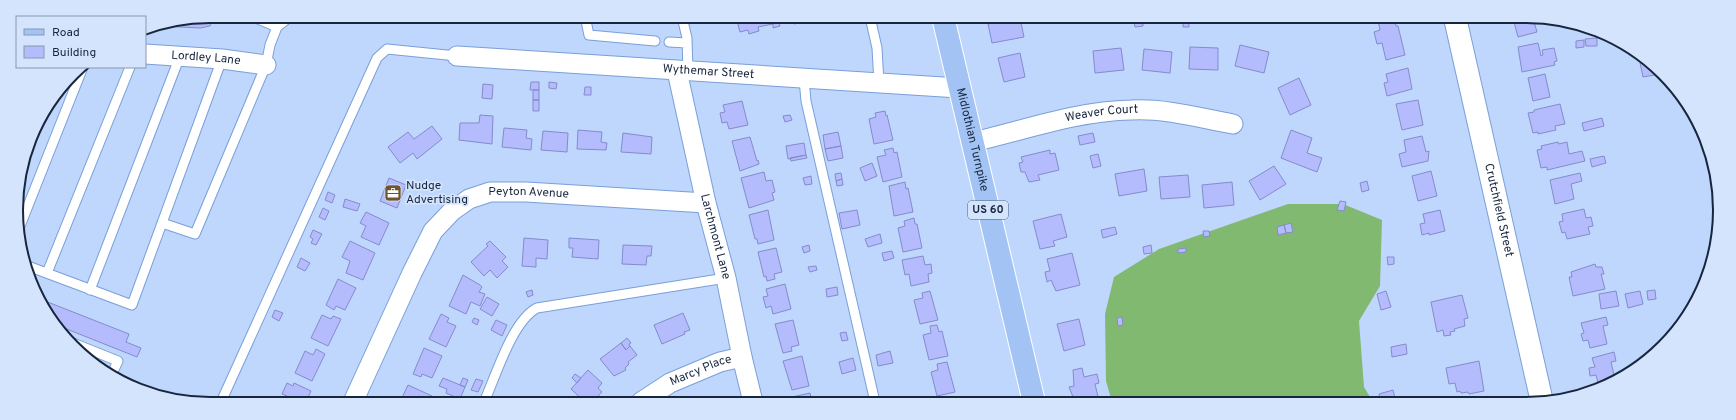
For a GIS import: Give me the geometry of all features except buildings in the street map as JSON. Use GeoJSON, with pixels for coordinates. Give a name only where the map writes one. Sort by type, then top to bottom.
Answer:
{"type":"FeatureCollection","features":[{"type":"Feature","properties":{"kind":"main road","name":"Midlothian Turnpike"},"geometry":{"type":"LineString","coordinates":[[944,23],[1033,397]]}},
{"type":"Feature","properties":{"kind":"street","name":"Crutchfield Street"},"geometry":{"type":"LineString","coordinates":[[1457,23],[1541,397]]}},
{"type":"Feature","properties":{"kind":"street","name":"Lordley Lane"},"geometry":{"type":"LineString","coordinates":[[146,54],[222,59],[266,65]]}},
{"type":"Feature","properties":{"kind":"street","name":"Wythemar Street"},"geometry":{"type":"LineString","coordinates":[[457,56],[683,72],[959,88]]}},
{"type":"Feature","properties":{"kind":"street","name":"Larchmont Lane"},"geometry":{"type":"LineString","coordinates":[[683,72],[706,203],[726,278],[752,397]]}},
{"type":"Feature","properties":{"kind":"street","name":"Weaver Court"},"geometry":{"type":"LineString","coordinates":[[973,142],[1100,112],[1132,110],[1158,111],[1233,124]]}},
{"type":"Feature","properties":{"kind":"street","name":"Peyton Avenue"},"geometry":{"type":"LineString","coordinates":[[355,397],[412,273],[433,231],[452,211],[469,199],[490,192],[526,192],[706,203]]}},
{"type":"Feature","properties":{"kind":"street","name":"Marcy Place"},"geometry":{"type":"LineString","coordinates":[[649,397],[670,383],[720,362],[742,357]]}},
{"type":"Feature","properties":{"kind":"lane"},"geometry":{"type":"LineString","coordinates":[[268,23],[277,27]]}},
{"type":"Feature","properties":{"kind":"lane"},"geometry":{"type":"LineString","coordinates":[[162,223],[195,234],[266,65],[270,45],[277,27],[282,23]]}},
{"type":"Feature","properties":{"kind":"lane"},"geometry":{"type":"LineString","coordinates":[[586,23],[589,35],[655,41]]}},
{"type":"Feature","properties":{"kind":"lane"},"geometry":{"type":"LineString","coordinates":[[683,23],[687,43],[683,72]]}},
{"type":"Feature","properties":{"kind":"lane"},"geometry":{"type":"LineString","coordinates":[[871,23],[877,48],[879,83]]}},
{"type":"Feature","properties":{"kind":"lane"},"geometry":{"type":"LineString","coordinates":[[669,42],[687,43]]}},
{"type":"Feature","properties":{"kind":"lane"},"geometry":{"type":"LineString","coordinates":[[223,397],[377,58],[387,50],[457,56]]}},
{"type":"Feature","properties":{"kind":"lane"},"geometry":{"type":"LineString","coordinates":[[90,290],[180,56]]}},
{"type":"Feature","properties":{"kind":"lane"},"geometry":{"type":"LineString","coordinates":[[32,268],[132,305],[222,59]]}},
{"type":"Feature","properties":{"kind":"lane"},"geometry":{"type":"LineString","coordinates":[[47,273],[130,68]]}},
{"type":"Feature","properties":{"kind":"lane"},"geometry":{"type":"LineString","coordinates":[[23,218],[79,77]]}},
{"type":"Feature","properties":{"kind":"lane"},"geometry":{"type":"LineString","coordinates":[[804,79],[807,108],[874,397]]}},
{"type":"Feature","properties":{"kind":"lane"},"geometry":{"type":"LineString","coordinates":[[486,397],[512,337],[521,321],[529,312],[537,308],[726,278]]}},
{"type":"Feature","properties":{"kind":"lane"},"geometry":{"type":"LineString","coordinates":[[83,347],[118,361],[114,370]]}},
{"type":"Feature","properties":{"kind":"green space"},"geometry":{"type":"Polygon","coordinates":[[[1288,204],[1343,204],[1382,220],[1380,286],[1359,321],[1364,387],[1370,397],[1111,397],[1106,381],[1105,314],[1114,277],[1159,249],[1288,204]]]}},
{"type":"Feature","properties":{"kind":"place","name":"Nudge Advertising"},"geometry":{"type":"Point","coordinates":[393,193]}}]}
